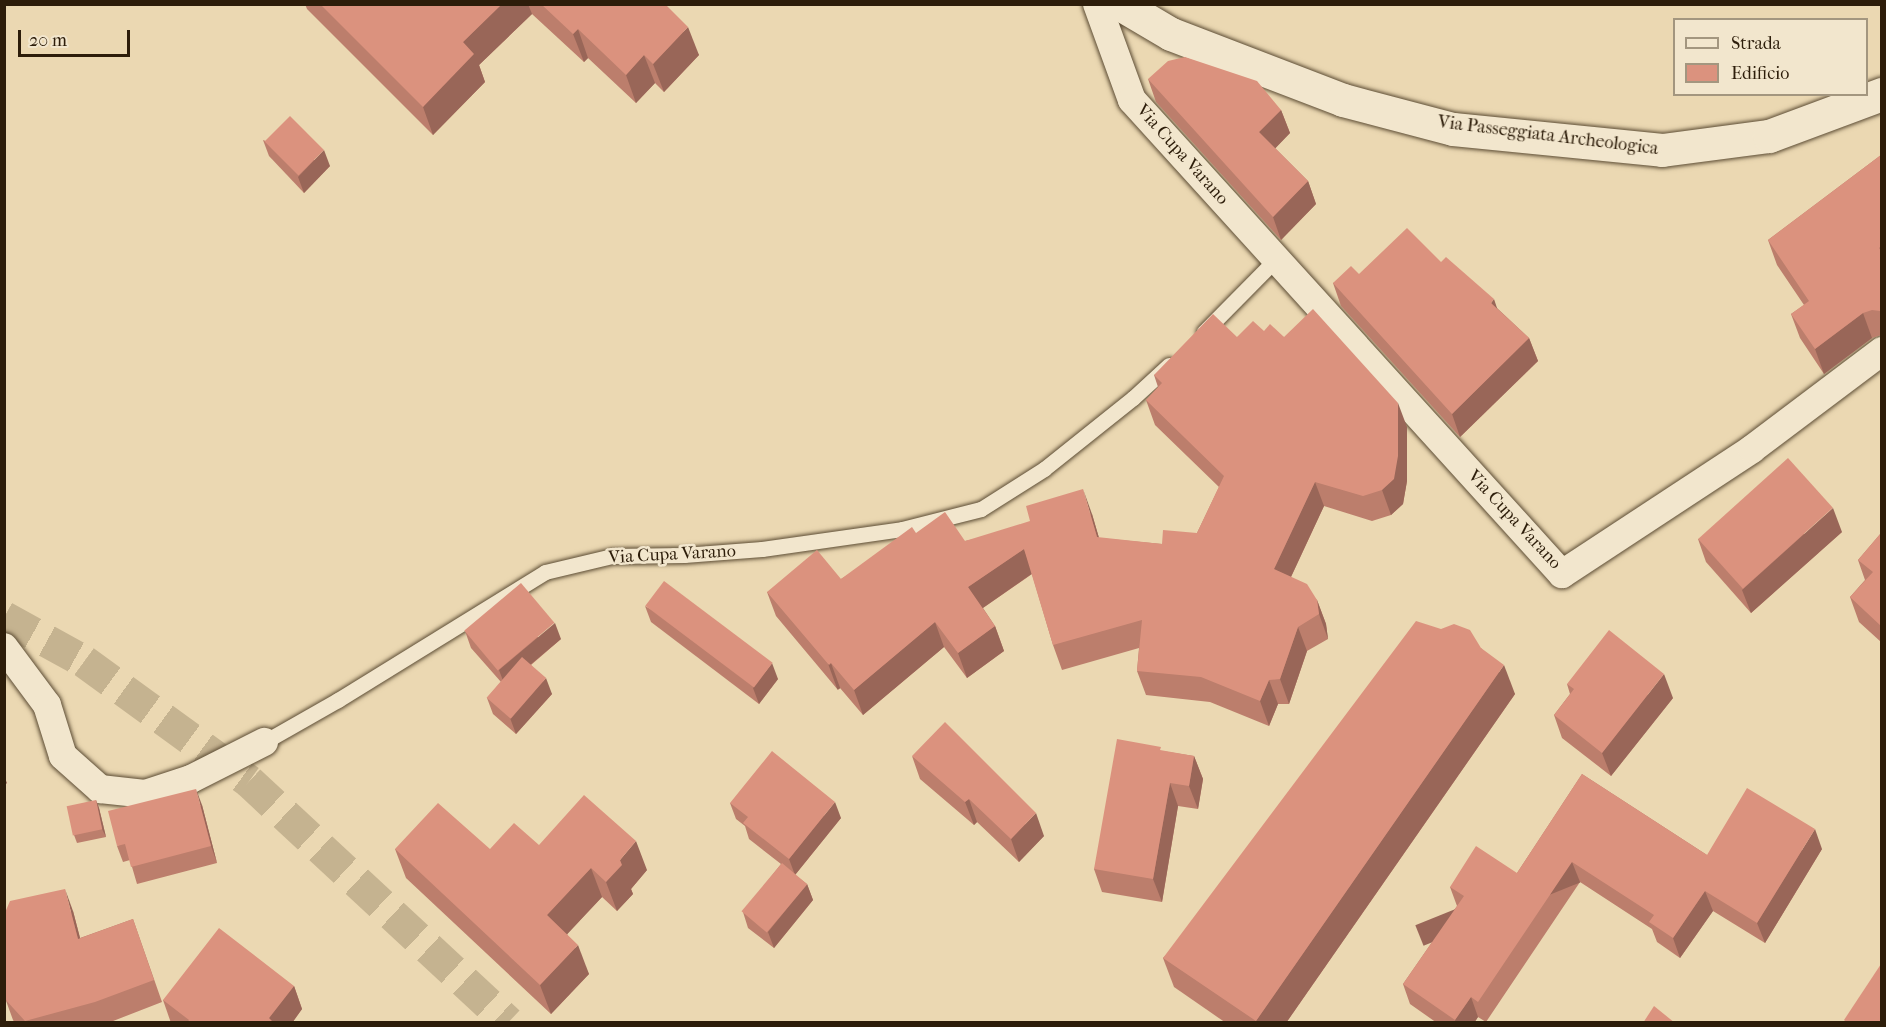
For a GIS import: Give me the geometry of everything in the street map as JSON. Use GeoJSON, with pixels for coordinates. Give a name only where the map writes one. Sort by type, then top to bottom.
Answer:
{"type":"FeatureCollection","features":[{"type":"Feature","properties":{"kind":"street","name":"Via Cupa Varano"},"geometry":{"type":"LineString","coordinates":[[1097,4],[1132,100],[1562,574],[1752,449],[1881,351]]}},
{"type":"Feature","properties":{"kind":"street","name":"Via Passeggiata Archeologica"},"geometry":{"type":"LineString","coordinates":[[1120,4],[1171,34],[1343,100],[1453,129],[1662,150],[1769,136],[1881,94]]}},
{"type":"Feature","properties":{"kind":"street","name":"Via Cupa Varano"},"geometry":{"type":"LineString","coordinates":[[4,647],[46,705],[63,756],[100,789],[145,794],[191,779],[264,742]]}},
{"type":"Feature","properties":{"kind":"lane","name":"Via Cupa Varano"},"geometry":{"type":"LineString","coordinates":[[264,742],[338,700],[545,572],[612,556],[684,555],[762,549],[902,529],[981,509],[1044,470],[1133,398],[1275,260]]}},
{"type":"Feature","properties":{"kind":"building"},"geometry":{"type":"Polygon","coordinates":[[[320,4],[502,4],[463,42],[474,54],[423,107],[320,4]]]}},
{"type":"Feature","properties":{"kind":"building"},"geometry":{"type":"Polygon","coordinates":[[[541,4],[665,4],[688,27],[653,64],[644,55],[626,75],[578,29],[573,34],[541,4]]]}},
{"type":"Feature","properties":{"kind":"building"},"geometry":{"type":"Polygon","coordinates":[[[1185,57],[1257,81],[1281,110],[1259,132],[1308,181],[1273,217],[1148,79],[1168,61],[1185,57]]]}},
{"type":"Feature","properties":{"kind":"building"},"geometry":{"type":"Polygon","coordinates":[[[290,116],[324,150],[298,175],[265,141],[290,116]]]}},
{"type":"Feature","properties":{"kind":"building"},"geometry":{"type":"Polygon","coordinates":[[[1881,155],[1881,246],[1879,248],[1881,251],[1881,313],[1872,310],[1863,313],[1815,349],[1791,314],[1809,301],[1768,240],[1881,155]]]}},
{"type":"Feature","properties":{"kind":"building"},"geometry":{"type":"Polygon","coordinates":[[[1407,228],[1441,262],[1446,257],[1494,299],[1491,303],[1529,338],[1452,414],[1333,283],[1351,266],[1359,274],[1407,228]]]}},
{"type":"Feature","properties":{"kind":"building"},"geometry":{"type":"Polygon","coordinates":[[[1313,309],[1398,403],[1398,456],[1394,479],[1382,490],[1363,496],[1315,482],[1274,569],[1307,584],[1317,600],[1319,614],[1298,627],[1280,679],[1269,680],[1260,701],[1201,677],[1137,671],[1142,620],[1053,645],[1024,549],[968,587],[995,626],[958,653],[935,622],[854,690],[831,663],[829,665],[767,592],[817,550],[841,579],[912,527],[916,533],[945,512],[965,541],[1030,521],[1026,506],[1083,489],[1097,537],[1162,544],[1163,530],[1197,533],[1224,476],[1146,400],[1162,383],[1154,375],[1213,314],[1237,337],[1253,321],[1264,331],[1270,324],[1284,337],[1313,309]]]}},
{"type":"Feature","properties":{"kind":"building"},"geometry":{"type":"Polygon","coordinates":[[[1788,458],[1833,508],[1743,589],[1698,539],[1788,458]]]}},
{"type":"Feature","properties":{"kind":"building"},"geometry":{"type":"Polygon","coordinates":[[[1881,533],[1881,626],[1850,597],[1873,572],[1858,560],[1881,533]]]}},
{"type":"Feature","properties":{"kind":"building"},"geometry":{"type":"Polygon","coordinates":[[[664,581],[773,663],[754,688],[645,606],[664,581]]]}},
{"type":"Feature","properties":{"kind":"building"},"geometry":{"type":"Polygon","coordinates":[[[521,583],[554,623],[498,670],[464,631],[521,583]]]}},
{"type":"Feature","properties":{"kind":"building"},"geometry":{"type":"Polygon","coordinates":[[[1416,621],[1441,629],[1454,624],[1470,630],[1481,648],[1504,665],[1256,1021],[1163,958],[1416,621]]]}},
{"type":"Feature","properties":{"kind":"building"},"geometry":{"type":"Polygon","coordinates":[[[1609,630],[1664,674],[1602,753],[1554,715],[1574,689],[1567,684],[1609,630]]]}},
{"type":"Feature","properties":{"kind":"building"},"geometry":{"type":"Polygon","coordinates":[[[522,657],[546,678],[511,719],[487,698],[522,657]]]}},
{"type":"Feature","properties":{"kind":"building"},"geometry":{"type":"Polygon","coordinates":[[[945,722],[1036,813],[1011,839],[969,799],[965,802],[912,756],[945,722]]]}},
{"type":"Feature","properties":{"kind":"building"},"geometry":{"type":"Polygon","coordinates":[[[1117,739],[1194,756],[1189,786],[1170,783],[1153,879],[1094,869],[1117,739]]]}},
{"type":"Feature","properties":{"kind":"building"},"geometry":{"type":"Polygon","coordinates":[[[772,751],[835,802],[789,859],[743,823],[748,817],[730,803],[772,751]]]}},
{"type":"Feature","properties":{"kind":"building"},"geometry":{"type":"Polygon","coordinates":[[[1582,774],[1707,855],[1747,788],[1815,829],[1757,923],[1705,891],[1673,938],[1649,922],[1654,915],[1572,862],[1478,1002],[1471,997],[1455,1020],[1403,984],[1464,896],[1450,887],[1476,846],[1517,873],[1582,774]]]}},
{"type":"Feature","properties":{"kind":"building"},"geometry":{"type":"Polygon","coordinates":[[[196,789],[211,846],[131,867],[125,844],[117,846],[108,811],[196,789]]]}},
{"type":"Feature","properties":{"kind":"building"},"geometry":{"type":"Polygon","coordinates":[[[584,795],[636,841],[620,860],[622,865],[606,882],[591,868],[547,915],[578,945],[540,985],[395,849],[438,803],[490,849],[514,823],[539,845],[584,795]]]}},
{"type":"Feature","properties":{"kind":"building"},"geometry":{"type":"Polygon","coordinates":[[[96,800],[102,829],[73,836],[67,806],[96,800]]]}},
{"type":"Feature","properties":{"kind":"building"},"geometry":{"type":"Polygon","coordinates":[[[782,863],[807,884],[767,932],[742,911],[782,863]]]}},
{"type":"Feature","properties":{"kind":"building"},"geometry":{"type":"Polygon","coordinates":[[[65,889],[78,939],[133,919],[154,980],[95,1002],[25,1021],[4,998],[4,915],[10,901],[65,889]]]}},
{"type":"Feature","properties":{"kind":"building"},"geometry":{"type":"Polygon","coordinates":[[[219,928],[294,986],[269,1018],[274,1023],[187,1023],[189,1020],[163,1000],[219,928]]]}},
{"type":"Feature","properties":{"kind":"building"},"geometry":{"type":"Polygon","coordinates":[[[1881,964],[1881,1023],[1847,1023],[1844,1020],[1881,964]]]}},
{"type":"Feature","properties":{"kind":"building"},"geometry":{"type":"Polygon","coordinates":[[[1654,1006],[1675,1023],[1643,1023],[1654,1006]]]}},
{"type":"Feature","properties":{"kind":"tunnel"},"geometry":{"type":"LineString","coordinates":[[4,617],[84,661],[249,781],[508,1022]]}}]}
